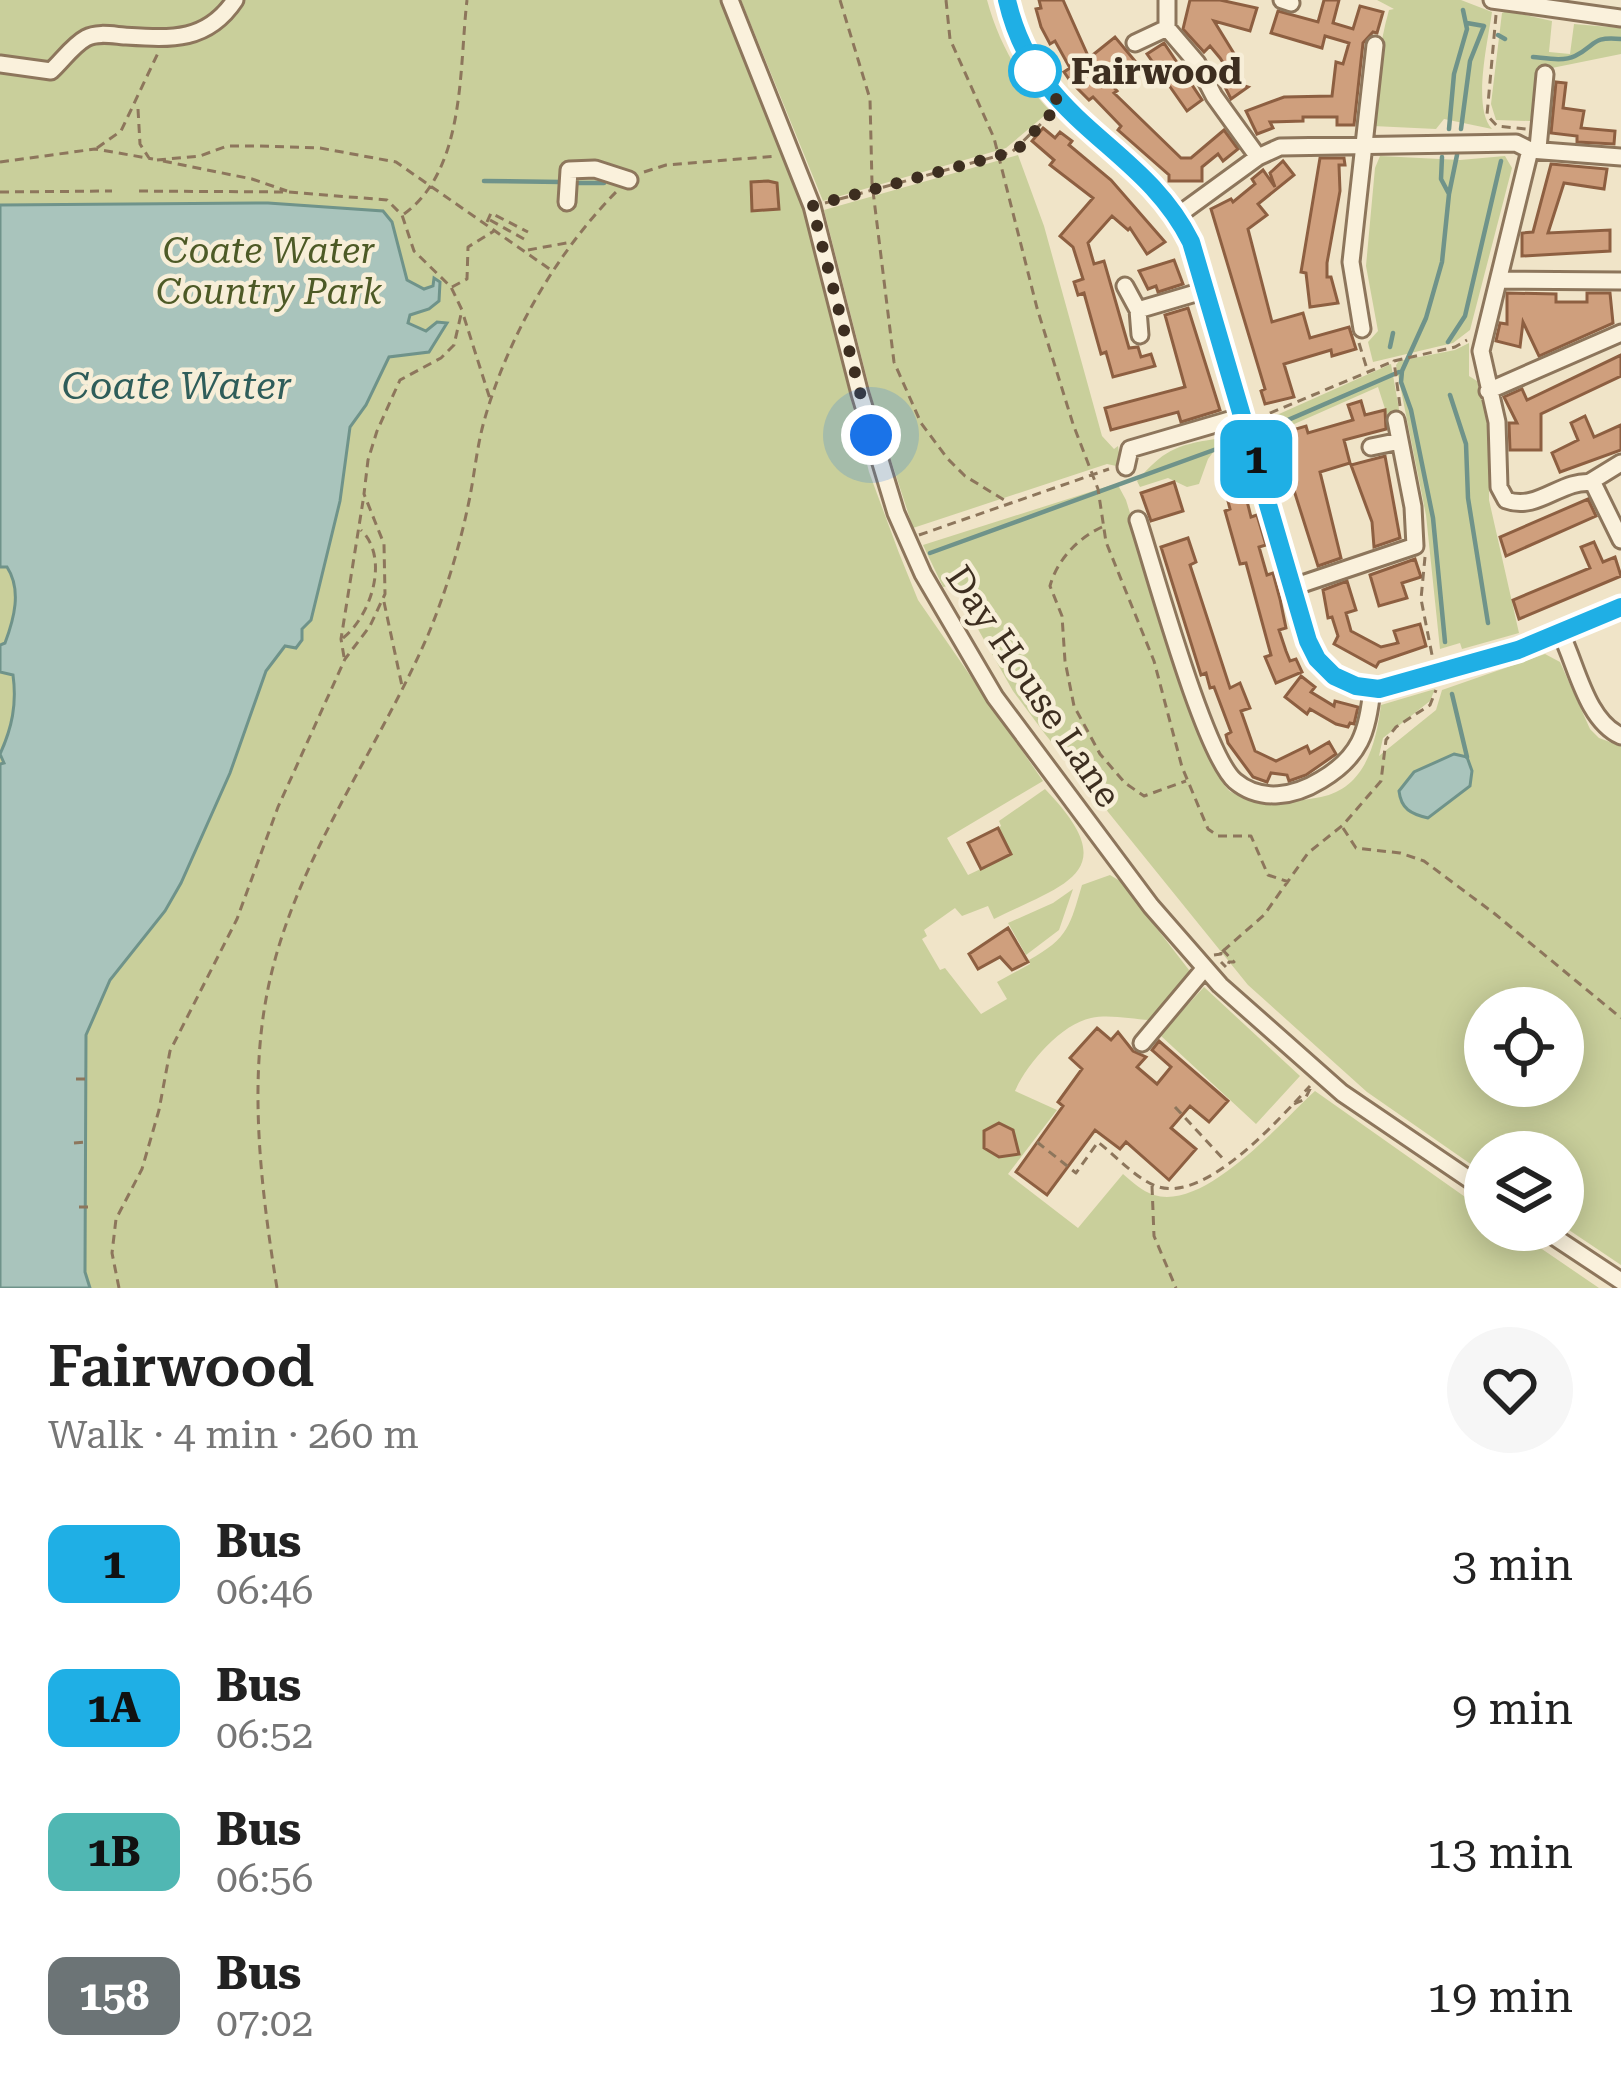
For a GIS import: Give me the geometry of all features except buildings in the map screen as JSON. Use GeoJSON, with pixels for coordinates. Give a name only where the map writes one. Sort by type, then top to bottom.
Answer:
{"type":"FeatureCollection","features":[{"type":"Feature","properties":{"kind":"street"},"geometry":{"type":"LineString","coordinates":[[0,64],[51,71],[86,38],[102,34],[162,38],[206,30],[236,0]]}},
{"type":"Feature","properties":{"kind":"street","name":"Day House Lane"},"geometry":{"type":"LineString","coordinates":[[730,0],[812,206],[883,476],[906,539],[995,697],[1151,906],[1204,968],[1316,1080],[1464,1176]]}},
{"type":"Feature","properties":{"kind":"street"},"geometry":{"type":"LineString","coordinates":[[1006,0],[1026,56],[1060,104],[1177,216],[1191,242],[1317,659],[1342,680],[1372,688],[1418,681],[1561,634],[1621,608]]}},
{"type":"Feature","properties":{"kind":"street"},"geometry":{"type":"LineString","coordinates":[[1167,0],[1167,28],[1197,63],[1258,158]]}},
{"type":"Feature","properties":{"kind":"street"},"geometry":{"type":"LineString","coordinates":[[1495,1],[1621,18]]}},
{"type":"Feature","properties":{"kind":"street"},"geometry":{"type":"LineString","coordinates":[[1135,43],[1167,28]]}},
{"type":"Feature","properties":{"kind":"street"},"geometry":{"type":"LineString","coordinates":[[1362,329],[1351,262],[1375,45]]}},
{"type":"Feature","properties":{"kind":"street"},"geometry":{"type":"LineString","coordinates":[[1545,74],[1534,149],[1481,351],[1497,422],[1499,487],[1506,500],[1529,503],[1581,481],[1590,482],[1621,463]]}},
{"type":"Feature","properties":{"kind":"street"},"geometry":{"type":"LineString","coordinates":[[1177,216],[1258,158],[1290,145],[1516,143],[1621,158]]}},
{"type":"Feature","properties":{"kind":"street"},"geometry":{"type":"LineString","coordinates":[[568,189],[569,170],[595,169],[629,180]]}},
{"type":"Feature","properties":{"kind":"street"},"geometry":{"type":"LineString","coordinates":[[1501,280],[1621,281]]}},
{"type":"Feature","properties":{"kind":"street"},"geometry":{"type":"LineString","coordinates":[[1126,286],[1138,310],[1141,335]]}},
{"type":"Feature","properties":{"kind":"street"},"geometry":{"type":"LineString","coordinates":[[1138,310],[1206,290]]}},
{"type":"Feature","properties":{"kind":"street"},"geometry":{"type":"LineString","coordinates":[[1335,311],[1356,305]]}},
{"type":"Feature","properties":{"kind":"street"},"geometry":{"type":"LineString","coordinates":[[1488,391],[1621,333]]}},
{"type":"Feature","properties":{"kind":"street"},"geometry":{"type":"LineString","coordinates":[[1121,468],[1126,446],[1244,420]]}},
{"type":"Feature","properties":{"kind":"street"},"geometry":{"type":"LineString","coordinates":[[1293,586],[1415,546],[1413,507],[1396,420]]}},
{"type":"Feature","properties":{"kind":"street"},"geometry":{"type":"LineString","coordinates":[[1371,447],[1400,441]]}},
{"type":"Feature","properties":{"kind":"street"},"geometry":{"type":"LineString","coordinates":[[1590,482],[1621,540]]}},
{"type":"Feature","properties":{"kind":"street"},"geometry":{"type":"LineString","coordinates":[[1146,528],[1203,718],[1226,771],[1242,786],[1270,795],[1288,794],[1346,764],[1366,735],[1372,688]]}},
{"type":"Feature","properties":{"kind":"street"},"geometry":{"type":"LineString","coordinates":[[1561,634],[1596,716],[1621,736]]}},
{"type":"Feature","properties":{"kind":"street"},"geometry":{"type":"LineString","coordinates":[[1142,1042],[1204,968]]}},
{"type":"Feature","properties":{"kind":"street"},"geometry":{"type":"LineString","coordinates":[[1576,1251],[1621,1281]]}},
{"type":"Feature","properties":{"kind":"path"},"geometry":{"type":"LineString","coordinates":[[402,215],[430,185],[450,141],[466,0]]}},
{"type":"Feature","properties":{"kind":"path"},"geometry":{"type":"LineString","coordinates":[[840,0],[870,99],[873,190],[891,344],[904,389],[947,458],[965,476],[1009,503]]}},
{"type":"Feature","properties":{"kind":"path"},"geometry":{"type":"LineString","coordinates":[[946,0],[954,51],[1000,156],[1021,253],[1097,486],[1102,525],[1154,661],[1187,780],[1208,829],[1218,836],[1248,835],[1268,875],[1288,882]]}},
{"type":"Feature","properties":{"kind":"path"},"geometry":{"type":"LineString","coordinates":[[1486,111],[1495,1]]}},
{"type":"Feature","properties":{"kind":"path"},"geometry":{"type":"LineString","coordinates":[[95,149],[122,131],[154,66],[162,38]]}},
{"type":"Feature","properties":{"kind":"path"},"geometry":{"type":"LineString","coordinates":[[812,206],[1019,149],[1060,104]]}},
{"type":"Feature","properties":{"kind":"path"},"geometry":{"type":"LineString","coordinates":[[138,109],[140,144],[150,159]]}},
{"type":"Feature","properties":{"kind":"path"},"geometry":{"type":"LineString","coordinates":[[157,160],[200,156],[227,146],[320,148],[396,162],[524,239]]}},
{"type":"Feature","properties":{"kind":"path"},"geometry":{"type":"LineString","coordinates":[[0,162],[95,149],[251,179],[289,192]]}},
{"type":"Feature","properties":{"kind":"path"},"geometry":{"type":"LineString","coordinates":[[277,1288],[261,1182],[260,1073],[270,981],[308,871],[430,629],[459,544],[491,401],[552,272],[629,180],[666,165],[793,153]]}},
{"type":"Feature","properties":{"kind":"path"},"geometry":{"type":"LineString","coordinates":[[0,192],[112,191]]}},
{"type":"Feature","properties":{"kind":"path"},"geometry":{"type":"LineString","coordinates":[[134,191],[289,192],[379,197],[392,203],[402,215],[414,251],[451,287],[491,401]]}},
{"type":"Feature","properties":{"kind":"path"},"geometry":{"type":"LineString","coordinates":[[488,217],[528,232],[520,246]]}},
{"type":"Feature","properties":{"kind":"path"},"geometry":{"type":"LineString","coordinates":[[488,217],[494,230],[552,272]]}},
{"type":"Feature","properties":{"kind":"path"},"geometry":{"type":"LineString","coordinates":[[502,227],[506,220]]}},
{"type":"Feature","properties":{"kind":"path"},"geometry":{"type":"LineString","coordinates":[[451,287],[467,279],[468,247],[494,230]]}},
{"type":"Feature","properties":{"kind":"path"},"geometry":{"type":"LineString","coordinates":[[526,250],[574,242]]}},
{"type":"Feature","properties":{"kind":"path"},"geometry":{"type":"LineString","coordinates":[[345,659],[341,639],[368,460],[397,385],[450,350],[460,332],[462,310]]}},
{"type":"Feature","properties":{"kind":"path"},"geometry":{"type":"LineString","coordinates":[[1362,329],[1356,331],[1367,370]]}},
{"type":"Feature","properties":{"kind":"path"},"geometry":{"type":"LineString","coordinates":[[1244,420],[1367,370],[1428,353]]}},
{"type":"Feature","properties":{"kind":"path"},"geometry":{"type":"LineString","coordinates":[[1394,361],[1395,381]]}},
{"type":"Feature","properties":{"kind":"path"},"geometry":{"type":"LineString","coordinates":[[906,539],[1121,468]]}},
{"type":"Feature","properties":{"kind":"path"},"geometry":{"type":"LineString","coordinates":[[365,498],[386,550],[383,599],[402,688]]}},
{"type":"Feature","properties":{"kind":"path"},"geometry":{"type":"LineString","coordinates":[[1102,525],[1072,548],[1050,586],[1062,616],[1074,706],[1100,754],[1136,793],[1152,796],[1187,780]]}},
{"type":"Feature","properties":{"kind":"path"},"geometry":{"type":"LineString","coordinates":[[341,639],[360,619],[373,588],[370,541],[357,529]]}},
{"type":"Feature","properties":{"kind":"path"},"geometry":{"type":"LineString","coordinates":[[119,1288],[112,1253],[116,1219],[142,1169],[170,1051],[237,919],[289,781],[345,659],[383,599]]}},
{"type":"Feature","properties":{"kind":"path"},"geometry":{"type":"LineString","coordinates":[[1223,951],[1264,915],[1308,853],[1342,825],[1381,781],[1383,746],[1396,727]]}},
{"type":"Feature","properties":{"kind":"path"},"geometry":{"type":"LineString","coordinates":[[1342,825],[1356,848],[1424,861],[1621,1018]]}},
{"type":"Feature","properties":{"kind":"path"},"geometry":{"type":"LineString","coordinates":[[76,1078],[87,1078]]}},
{"type":"Feature","properties":{"kind":"path"},"geometry":{"type":"LineString","coordinates":[[1036,1142],[1076,1173],[1098,1142],[1152,1184],[1178,1188],[1227,1164],[1316,1080]]}},
{"type":"Feature","properties":{"kind":"path"},"geometry":{"type":"LineString","coordinates":[[1175,1107],[1227,1164]]}},
{"type":"Feature","properties":{"kind":"path"},"geometry":{"type":"LineString","coordinates":[[74,1143],[87,1142]]}},
{"type":"Feature","properties":{"kind":"path"},"geometry":{"type":"LineString","coordinates":[[1152,1184],[1154,1236],[1176,1288]]}},
{"type":"Feature","properties":{"kind":"path"},"geometry":{"type":"LineString","coordinates":[[79,1207],[88,1207]]}},
{"type":"Feature","properties":{"kind":"green space","name":"Coate Water Country Park"},"geometry":{"type":"Polygon","coordinates":[[[0,0],[723,0],[794,169],[869,472],[918,600],[1043,781],[947,838],[968,875],[1010,855],[999,821],[1045,789],[1081,839],[1083,857],[1077,872],[1063,884],[994,919],[988,906],[962,916],[955,908],[924,930],[927,936],[922,939],[940,970],[945,968],[981,1014],[1007,999],[997,982],[1030,964],[1029,960],[1060,937],[1071,921],[1082,885],[1110,875],[1120,881],[1189,970],[1188,982],[1150,1020],[1091,1018],[1068,1028],[1036,1058],[1015,1091],[1057,1110],[1008,1174],[1078,1228],[1123,1174],[1154,1195],[1196,1190],[1241,1161],[1315,1091],[1464,1196],[1464,1251],[1545,1251],[1599,1288],[0,1288],[0,0]]]}},
{"type":"Feature","properties":{"kind":"green space"},"geometry":{"type":"Polygon","coordinates":[[[741,0],[987,0],[1011,60],[1050,111],[1006,148],[823,201],[741,0]]]}},
{"type":"Feature","properties":{"kind":"green space"},"geometry":{"type":"Polygon","coordinates":[[[1377,0],[1461,0],[1492,12],[1482,90],[1492,129],[1444,119],[1436,129],[1373,126],[1382,38],[1389,10],[1394,9],[1377,0]]]}},
{"type":"Feature","properties":{"kind":"green space"},"geometry":{"type":"Polygon","coordinates":[[[1502,13],[1552,21],[1549,52],[1570,54],[1574,24],[1621,28],[1621,54],[1542,70],[1530,121],[1496,120],[1491,104],[1502,13]]]}},
{"type":"Feature","properties":{"kind":"green space"},"geometry":{"type":"Polygon","coordinates":[[[1018,155],[1044,226],[1102,436],[1114,449],[1118,446],[1121,467],[1107,464],[913,528],[876,414],[824,210],[1018,155]]]}},
{"type":"Feature","properties":{"kind":"green space"},"geometry":{"type":"Polygon","coordinates":[[[1380,156],[1460,160],[1505,156],[1512,168],[1470,330],[1453,343],[1373,362],[1368,342],[1378,331],[1366,266],[1380,156]]]}},
{"type":"Feature","properties":{"kind":"green space"},"geometry":{"type":"Polygon","coordinates":[[[1469,343],[1469,376],[1477,381],[1489,427],[1489,500],[1519,633],[1462,649],[1460,643],[1440,649],[1426,515],[1396,365],[1469,343]]]}},
{"type":"Feature","properties":{"kind":"green space"},"geometry":{"type":"Polygon","coordinates":[[[1391,364],[1400,415],[1388,418],[1378,387],[1267,436],[1263,421],[1391,364]]]}},
{"type":"Feature","properties":{"kind":"green space"},"geometry":{"type":"Polygon","coordinates":[[[1215,439],[1221,442],[1208,459],[1199,484],[1187,487],[1168,478],[1140,487],[1137,481],[1163,456],[1215,439]]]}},
{"type":"Feature","properties":{"kind":"green space"},"geometry":{"type":"Polygon","coordinates":[[[1112,485],[1119,487],[1219,777],[1231,792],[1264,802],[1321,797],[1348,784],[1366,762],[1381,705],[1435,689],[1430,701],[1383,738],[1379,756],[1436,710],[1442,690],[1545,654],[1560,662],[1590,729],[1621,746],[1621,1265],[1584,1240],[1584,1131],[1464,1131],[1464,1159],[1367,1092],[1248,985],[1013,691],[953,585],[943,587],[923,545],[1112,485]]]}},
{"type":"Feature","properties":{"kind":"green space"},"geometry":{"type":"Polygon","coordinates":[[[1073,889],[1059,930],[1026,955],[1008,923],[1073,889]]]}},
{"type":"Feature","properties":{"kind":"green space"},"geometry":{"type":"Polygon","coordinates":[[[1204,987],[1300,1076],[1256,1124],[1160,1035],[1204,987]]]}},
{"type":"Feature","properties":{"kind":"water","name":"Coate Water"},"geometry":{"type":"Polygon","coordinates":[[[268,203],[383,211],[392,222],[407,280],[424,289],[433,286],[434,278],[440,282],[439,301],[410,315],[408,323],[426,331],[437,322],[447,323],[429,352],[389,357],[350,427],[340,501],[311,620],[302,629],[296,648],[285,646],[266,671],[230,773],[181,883],[165,911],[110,980],[86,1035],[85,1272],[90,1288],[0,1288],[0,764],[4,763],[0,754],[14,696],[13,675],[0,672],[0,645],[11,624],[15,595],[12,576],[7,567],[0,567],[0,205],[268,203]]]}},
{"type":"Feature","properties":{"kind":"water"},"geometry":{"type":"Polygon","coordinates":[[[1454,754],[1467,757],[1470,786],[1428,818],[1408,810],[1399,791],[1414,772],[1454,754]]]}},
{"type":"Feature","properties":{"kind":"waterway"},"geometry":{"type":"LineString","coordinates":[[1449,129],[1454,74],[1467,29],[1463,10]]}},
{"type":"Feature","properties":{"kind":"waterway"},"geometry":{"type":"LineString","coordinates":[[1461,129],[1470,61],[1484,26],[1467,23]]}},
{"type":"Feature","properties":{"kind":"waterway"},"geometry":{"type":"LineString","coordinates":[[1498,35],[1505,39]]}},
{"type":"Feature","properties":{"kind":"waterway"},"geometry":{"type":"LineString","coordinates":[[1533,57],[1570,58],[1599,40],[1621,39]]}},
{"type":"Feature","properties":{"kind":"waterway"},"geometry":{"type":"LineString","coordinates":[[1449,194],[1457,155]]}},
{"type":"Feature","properties":{"kind":"waterway"},"geometry":{"type":"LineString","coordinates":[[1442,157],[1441,179],[1449,194],[1442,262],[1401,382],[1433,518],[1445,642]]}},
{"type":"Feature","properties":{"kind":"waterway"},"geometry":{"type":"LineString","coordinates":[[1448,342],[1465,316],[1501,161]]}},
{"type":"Feature","properties":{"kind":"waterway"},"geometry":{"type":"LineString","coordinates":[[484,181],[562,182]]}},
{"type":"Feature","properties":{"kind":"waterway"},"geometry":{"type":"LineString","coordinates":[[574,183],[604,183]]}},
{"type":"Feature","properties":{"kind":"waterway"},"geometry":{"type":"LineString","coordinates":[[1390,347],[1393,333]]}},
{"type":"Feature","properties":{"kind":"waterway"},"geometry":{"type":"LineString","coordinates":[[1267,429],[1399,372]]}},
{"type":"Feature","properties":{"kind":"waterway"},"geometry":{"type":"LineString","coordinates":[[1450,395],[1466,444],[1468,498],[1488,623]]}},
{"type":"Feature","properties":{"kind":"waterway"},"geometry":{"type":"LineString","coordinates":[[930,553],[1233,443]]}},
{"type":"Feature","properties":{"kind":"waterway"},"geometry":{"type":"LineString","coordinates":[[1452,694],[1467,757]]}},
{"type":"Feature","properties":{"kind":"bus line","name":"1"},"geometry":{"type":"LineString","coordinates":[[1007,0],[1020,44],[1046,88],[1164,200],[1191,242],[1308,641],[1322,665],[1356,686],[1394,687],[1518,650],[1621,607]]}},
{"type":"Feature","properties":{"kind":"place","name":"Fairwood"},"geometry":{"type":"Point","coordinates":[1035,71]}},
{"type":"Feature","properties":{"kind":"route"},"geometry":{"type":"LineString","coordinates":[[871,435],[812,206],[1016,151],[1060,104],[1035,71]]}}]}
